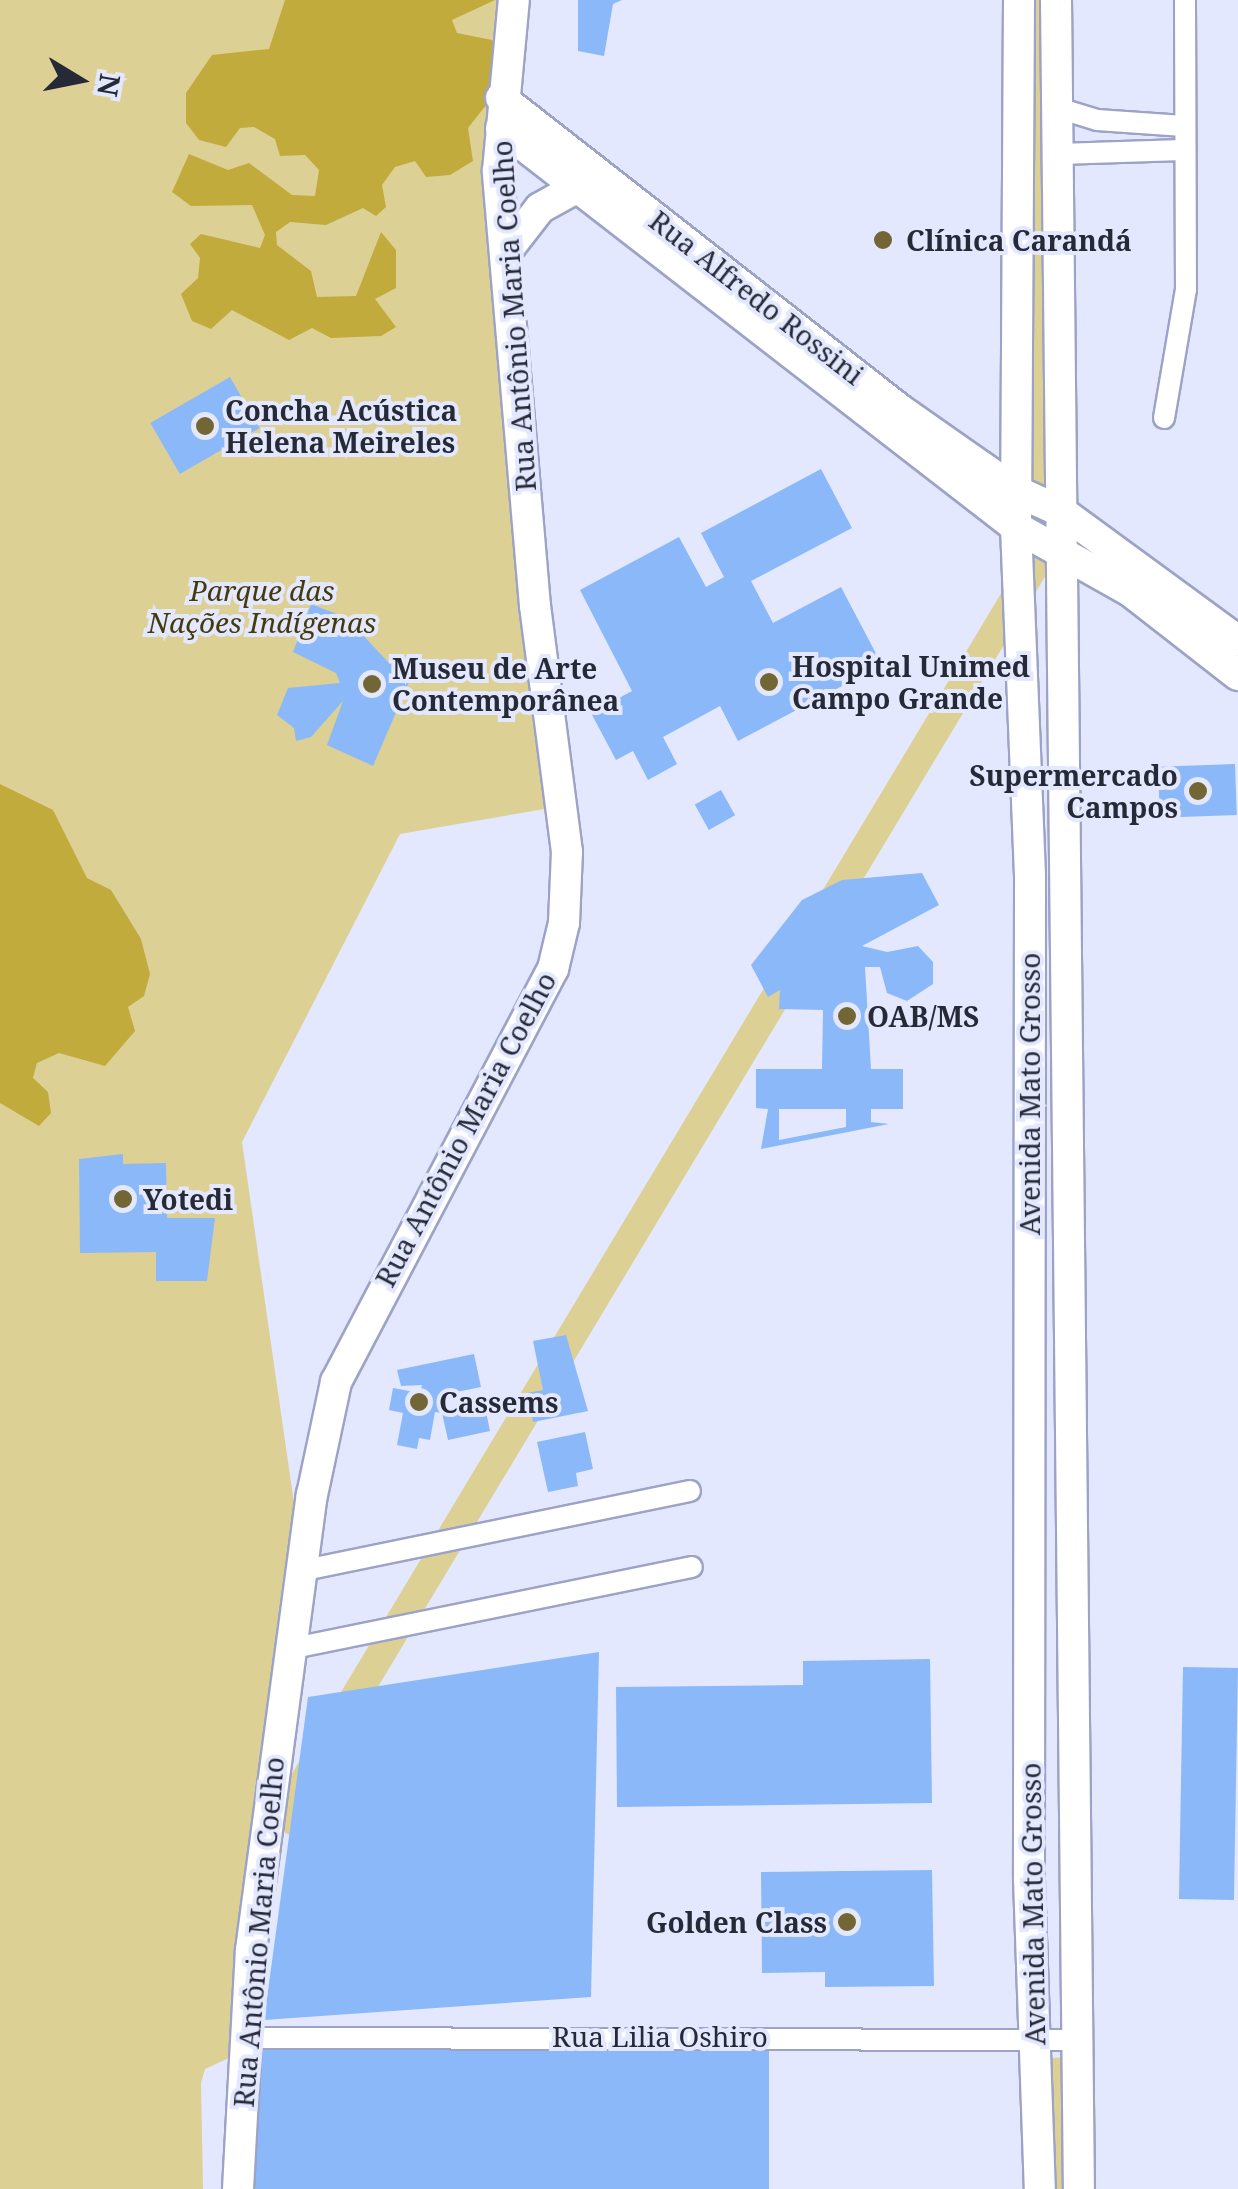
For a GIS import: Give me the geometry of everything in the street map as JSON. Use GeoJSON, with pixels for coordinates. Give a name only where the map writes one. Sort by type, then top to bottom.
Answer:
{"type":"FeatureCollection","features":[{"type":"Feature","properties":{"kind":"main road","name":"Rua Antônio Maria Coelho"},"geometry":{"type":"LineString","coordinates":[[238,2189],[244,2038],[289,1648],[336,1382],[553,969],[564,923],[568,852],[535,606],[504,252],[500,113],[514,0]]}},
{"type":"Feature","properties":{"kind":"main road","name":"Avenida Mato Grosso"},"geometry":{"type":"LineString","coordinates":[[1020,0],[1016,105],[1016,527],[1030,878],[1034,2039],[1040,2189]]}},
{"type":"Feature","properties":{"kind":"main road","name":"Avenida Mato Grosso"},"geometry":{"type":"LineString","coordinates":[[1055,1],[1068,913],[1078,2189]]}},
{"type":"Feature","properties":{"kind":"main road"},"geometry":{"type":"LineString","coordinates":[[1016,105],[1038,144],[1059,154]]}},
{"type":"Feature","properties":{"kind":"main road"},"geometry":{"type":"LineString","coordinates":[[500,113],[576,188],[1016,527],[1112,582],[1238,675]]}},
{"type":"Feature","properties":{"kind":"main road","name":"Rua Alfredo Rossini"},"geometry":{"type":"LineString","coordinates":[[500,113],[1016,491],[1062,512],[1238,641]]}},
{"type":"Feature","properties":{"kind":"main road"},"geometry":{"type":"LineString","coordinates":[[504,252],[540,208],[576,188]]}},
{"type":"Feature","properties":{"kind":"main road"},"geometry":{"type":"LineString","coordinates":[[1064,602],[1112,582]]}},
{"type":"Feature","properties":{"kind":"main road"},"geometry":{"type":"LineString","coordinates":[[1168,624],[1211,621]]}},
{"type":"Feature","properties":{"kind":"main road"},"geometry":{"type":"LineString","coordinates":[[1030,878],[1046,906],[1068,913]]}},
{"type":"Feature","properties":{"kind":"street"},"geometry":{"type":"LineString","coordinates":[[1164,418],[1182,346],[1185,0]]}},
{"type":"Feature","properties":{"kind":"street"},"geometry":{"type":"LineString","coordinates":[[1058,108],[1097,120],[1184,126]]}},
{"type":"Feature","properties":{"kind":"street"},"geometry":{"type":"LineString","coordinates":[[1059,154],[1183,150]]}},
{"type":"Feature","properties":{"kind":"street"},"geometry":{"type":"LineString","coordinates":[[300,1571],[690,1491]]}},
{"type":"Feature","properties":{"kind":"street"},"geometry":{"type":"LineString","coordinates":[[289,1648],[692,1567]]}},
{"type":"Feature","properties":{"kind":"street","name":"Rua Lilia Oshiro"},"geometry":{"type":"LineString","coordinates":[[244,2038],[1076,2040]]}},
{"type":"Feature","properties":{"kind":"green space","name":"Parque das Nações Indígenas"},"geometry":{"type":"Polygon","coordinates":[[[0,0],[503,0],[497,36],[550,808],[400,834],[242,1142],[297,1524],[231,2057],[205,2069],[201,2083],[203,2189],[0,2189],[0,0]]]}},
{"type":"Feature","properties":{"kind":"green space"},"geometry":{"type":"Polygon","coordinates":[[[1034,0],[1052,0],[1053,500],[1031,493],[1034,0]]]}},
{"type":"Feature","properties":{"kind":"green space"},"geometry":{"type":"Polygon","coordinates":[[[1032,542],[1057,557],[289,1835],[264,1820],[1032,542]]]}},
{"type":"Feature","properties":{"kind":"green space"},"geometry":{"type":"Polygon","coordinates":[[[1074,2057],[1076,2189],[1057,2189],[1051,2058],[1074,2057]]]}},
{"type":"Feature","properties":{"kind":"shaded area"},"geometry":{"type":"Polygon","coordinates":[[[285,0],[495,0],[452,20],[457,33],[492,40],[503,51],[490,100],[468,128],[473,161],[450,175],[426,177],[415,161],[395,167],[382,185],[386,207],[376,216],[363,208],[326,225],[290,222],[276,232],[277,245],[311,271],[317,297],[356,296],[381,232],[396,250],[396,288],[375,299],[396,327],[381,336],[331,338],[312,328],[289,340],[232,310],[211,329],[192,321],[181,294],[198,278],[200,258],[190,244],[201,234],[260,248],[265,235],[252,205],[191,206],[172,192],[189,154],[228,170],[249,163],[292,195],[315,196],[319,170],[305,155],[280,156],[275,139],[254,127],[240,128],[226,147],[199,140],[186,123],[186,93],[212,55],[269,49],[285,0]]]}},
{"type":"Feature","properties":{"kind":"shaded area"},"geometry":{"type":"Polygon","coordinates":[[[0,784],[53,810],[87,878],[111,890],[141,939],[150,974],[144,996],[128,1007],[135,1031],[105,1066],[59,1053],[37,1063],[33,1078],[48,1092],[51,1113],[39,1126],[0,1103],[0,784]]]}},
{"type":"Feature","properties":{"kind":"building"},"geometry":{"type":"Polygon","coordinates":[[[578,0],[622,0],[613,4],[604,56],[578,51],[578,0]]]}},
{"type":"Feature","properties":{"kind":"building","name":"Concha Acústica Helena Meireles"},"geometry":{"type":"Polygon","coordinates":[[[230,377],[260,428],[180,474],[150,423],[230,377]]]}},
{"type":"Feature","properties":{"kind":"building"},"geometry":{"type":"Polygon","coordinates":[[[821,469],[852,528],[751,581],[773,623],[841,587],[882,665],[738,741],[720,706],[663,737],[677,764],[648,780],[633,751],[616,760],[591,713],[632,691],[580,590],[679,537],[706,587],[724,577],[701,533],[821,469]]]}},
{"type":"Feature","properties":{"kind":"building","name":"Museu de Arte Contemporânea"},"geometry":{"type":"Polygon","coordinates":[[[311,604],[347,618],[388,662],[413,673],[373,766],[327,745],[343,701],[311,737],[296,741],[294,728],[277,715],[288,688],[340,683],[336,673],[293,652],[311,604]]]}},
{"type":"Feature","properties":{"kind":"building","name":"Supermercado Campos"},"geometry":{"type":"Polygon","coordinates":[[[1235,764],[1237,815],[1160,818],[1158,767],[1235,764]]]}},
{"type":"Feature","properties":{"kind":"building"},"geometry":{"type":"Polygon","coordinates":[[[721,790],[735,815],[709,830],[695,805],[721,790]]]}},
{"type":"Feature","properties":{"kind":"building","name":"OAB/MS"},"geometry":{"type":"Polygon","coordinates":[[[922,873],[939,905],[862,946],[887,952],[918,946],[933,962],[933,984],[907,1001],[887,993],[880,967],[865,967],[871,1069],[903,1069],[903,1109],[871,1109],[871,1122],[889,1124],[761,1149],[768,1109],[756,1108],[756,1069],[822,1069],[823,1010],[779,1009],[780,990],[768,997],[751,965],[802,900],[842,880],[922,873]],[[779,1109],[779,1140],[846,1127],[846,1109],[779,1109]]]}},
{"type":"Feature","properties":{"kind":"building","name":"Yotedi"},"geometry":{"type":"Polygon","coordinates":[[[123,1154],[123,1164],[166,1163],[167,1218],[215,1218],[207,1281],[156,1281],[156,1252],[80,1253],[79,1159],[123,1154]]]}},
{"type":"Feature","properties":{"kind":"building"},"geometry":{"type":"Polygon","coordinates":[[[566,1335],[588,1411],[533,1422],[527,1393],[543,1390],[533,1341],[566,1335]]]}},
{"type":"Feature","properties":{"kind":"building","name":"Cassems"},"geometry":{"type":"Polygon","coordinates":[[[474,1354],[481,1387],[447,1394],[448,1401],[450,1409],[484,1402],[490,1431],[448,1440],[442,1413],[435,1412],[430,1440],[419,1438],[417,1449],[397,1445],[403,1413],[389,1410],[393,1388],[420,1393],[422,1385],[401,1386],[397,1370],[474,1354]]]}},
{"type":"Feature","properties":{"kind":"building"},"geometry":{"type":"Polygon","coordinates":[[[585,1432],[593,1469],[576,1473],[578,1486],[548,1492],[537,1442],[585,1432]]]}},
{"type":"Feature","properties":{"kind":"building"},"geometry":{"type":"Polygon","coordinates":[[[599,1652],[591,1997],[264,2020],[308,1697],[599,1652]]]}},
{"type":"Feature","properties":{"kind":"building"},"geometry":{"type":"Polygon","coordinates":[[[930,1659],[932,1803],[617,1807],[616,1687],[803,1685],[803,1661],[930,1659]]]}},
{"type":"Feature","properties":{"kind":"building"},"geometry":{"type":"Polygon","coordinates":[[[1183,1667],[1238,1668],[1234,1900],[1179,1899],[1183,1667]]]}},
{"type":"Feature","properties":{"kind":"building","name":"Golden Class"},"geometry":{"type":"Polygon","coordinates":[[[932,1870],[934,1986],[825,1987],[825,1972],[762,1973],[761,1872],[932,1870]]]}},
{"type":"Feature","properties":{"kind":"building"},"geometry":{"type":"Polygon","coordinates":[[[250,2043],[769,2043],[769,2189],[250,2189],[250,2043]]]}},
{"type":"Feature","properties":{"kind":"place","name":"Clínica Carandá"},"geometry":{"type":"Point","coordinates":[883,240]}},
{"type":"Feature","properties":{"kind":"place","name":"Concha Acústica Helena Meireles"},"geometry":{"type":"Point","coordinates":[205,426]}},
{"type":"Feature","properties":{"kind":"place","name":"Hospital Unimed Campo Grande"},"geometry":{"type":"Point","coordinates":[769,682]}},
{"type":"Feature","properties":{"kind":"place","name":"Museu de Arte Contemporânea"},"geometry":{"type":"Point","coordinates":[372,684]}},
{"type":"Feature","properties":{"kind":"place","name":"Supermercado Campos"},"geometry":{"type":"Point","coordinates":[1198,791]}},
{"type":"Feature","properties":{"kind":"place","name":"OAB/MS"},"geometry":{"type":"Point","coordinates":[847,1016]}},
{"type":"Feature","properties":{"kind":"place","name":"Yotedi"},"geometry":{"type":"Point","coordinates":[123,1199]}},
{"type":"Feature","properties":{"kind":"place","name":"Cassems"},"geometry":{"type":"Point","coordinates":[419,1402]}},
{"type":"Feature","properties":{"kind":"place","name":"Golden Class"},"geometry":{"type":"Point","coordinates":[847,1922]}}]}
